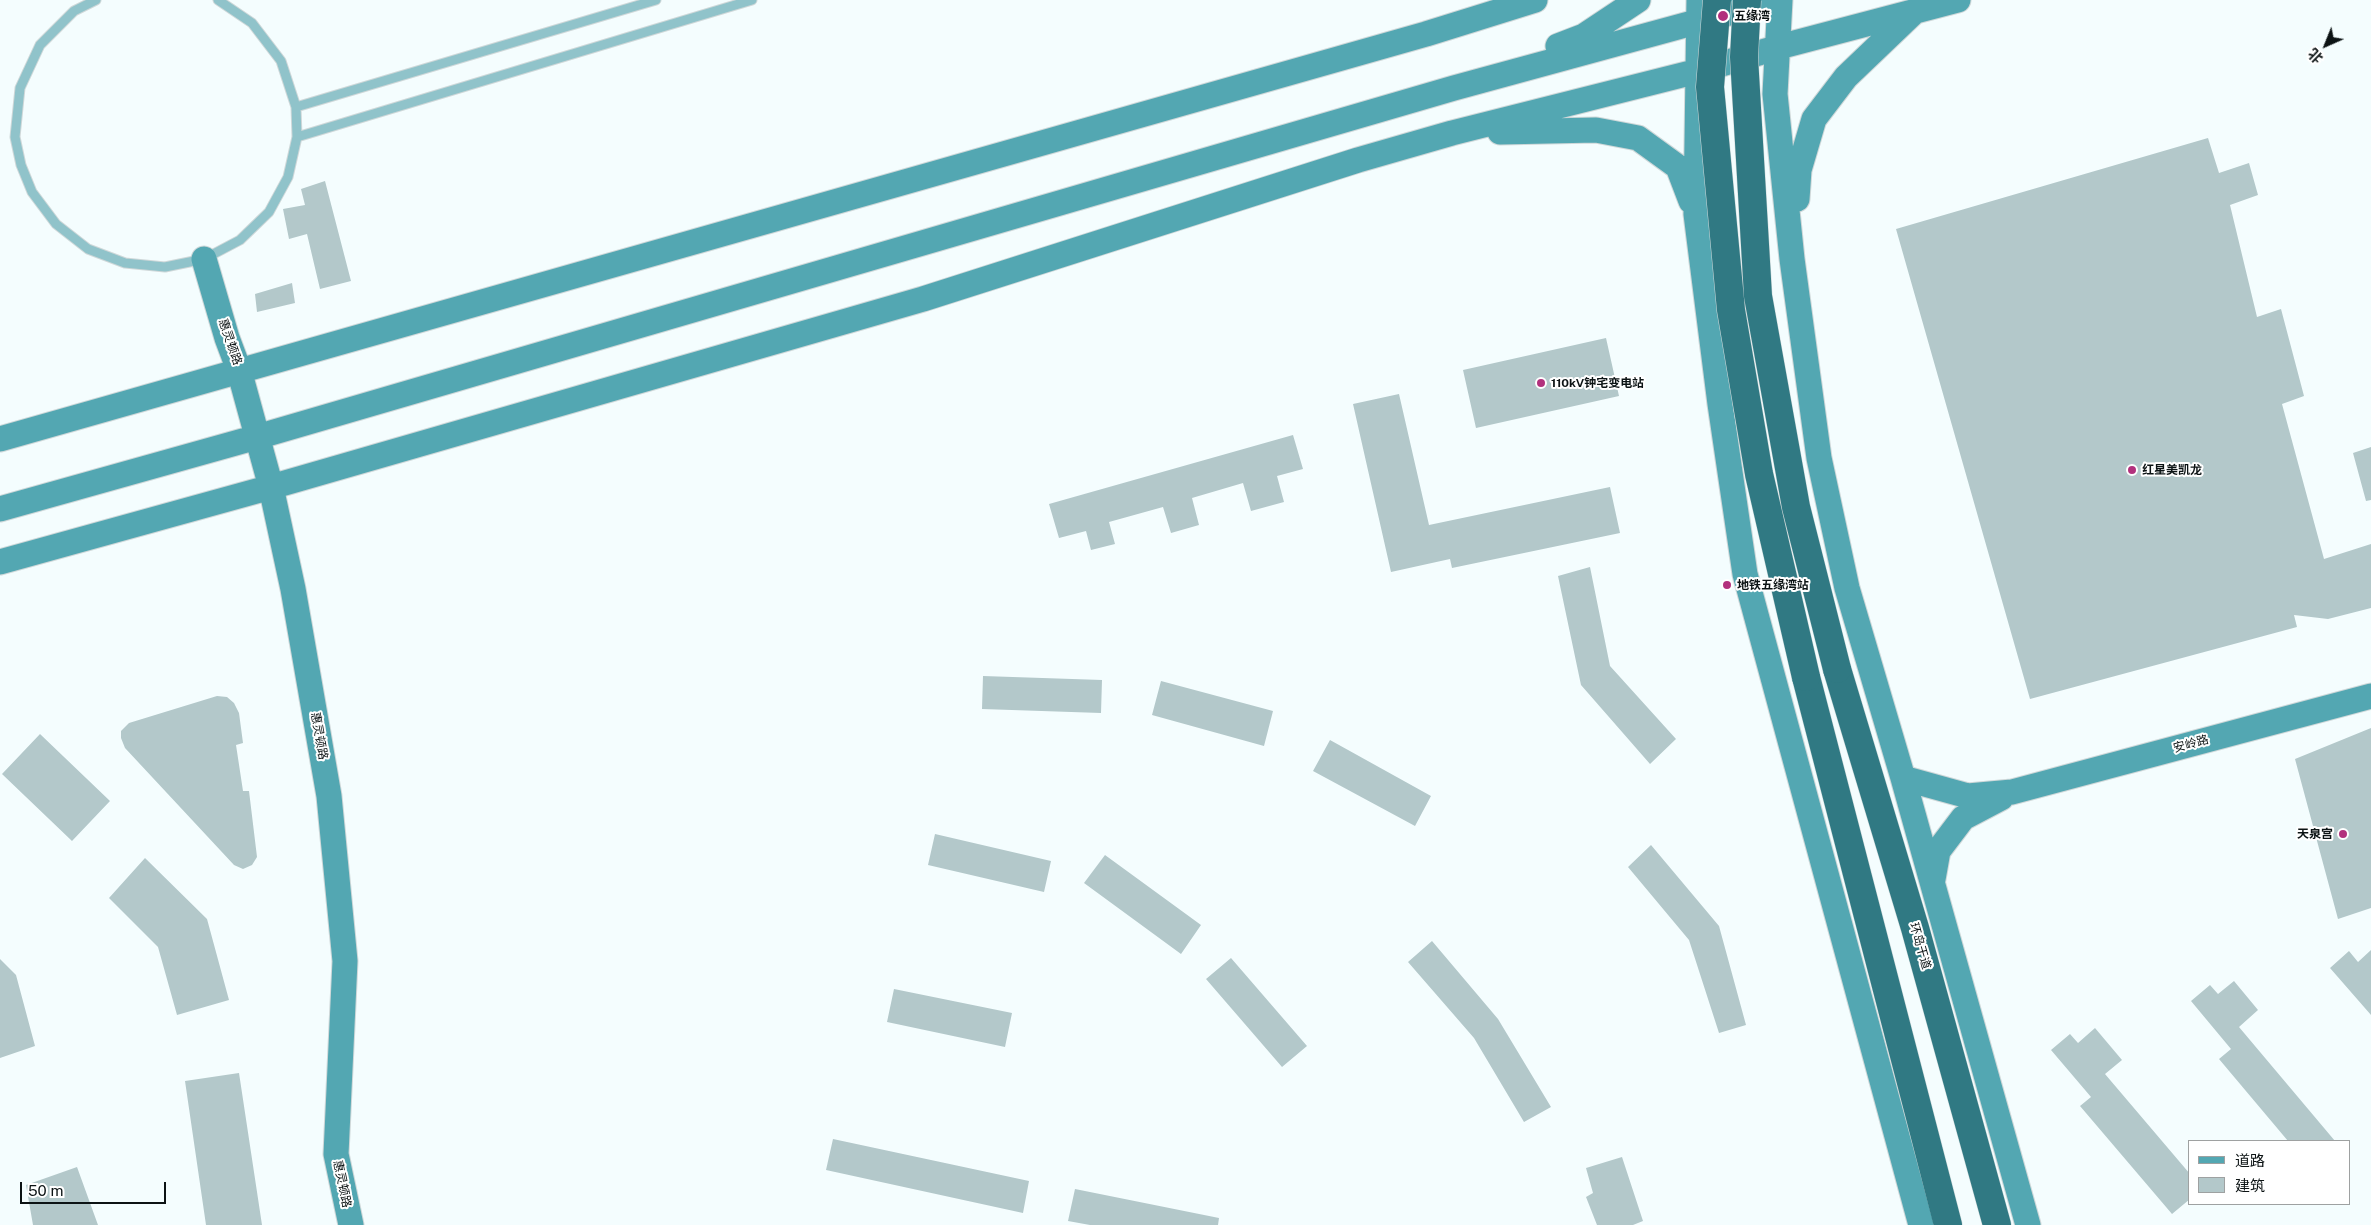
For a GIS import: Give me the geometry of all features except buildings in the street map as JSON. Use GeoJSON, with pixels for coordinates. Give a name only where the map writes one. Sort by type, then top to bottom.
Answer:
{"type":"FeatureCollection","features":[{"type":"Feature","properties":{"kind":"highway"},"geometry":{"type":"LineString","coordinates":[[1716,0],[1710,87],[1731,310],[1760,474],[1806,677],[1948,1225]]}},
{"type":"Feature","properties":{"kind":"highway","name":"环岛干道"},"geometry":{"type":"LineString","coordinates":[[1747,0],[1744,57],[1758,296],[1796,507],[1837,669],[1915,928],[1997,1225]]}},
{"type":"Feature","properties":{"kind":"main road"},"geometry":{"type":"LineString","coordinates":[[0,439],[1426,34],[1535,0]]}},
{"type":"Feature","properties":{"kind":"main road"},"geometry":{"type":"LineString","coordinates":[[1454,88],[1584,36],[1638,0]]}},
{"type":"Feature","properties":{"kind":"main road"},"geometry":{"type":"LineString","coordinates":[[0,509],[257,437],[1454,88],[1699,11],[1779,0],[1776,94],[1792,259],[1818,458],[1848,588],[1933,882],[2028,1225]]}},
{"type":"Feature","properties":{"kind":"main road"},"geometry":{"type":"LineString","coordinates":[[0,562],[271,487],[923,299],[1358,160],[1452,133],[1698,71],[1779,47],[1958,0]]}},
{"type":"Feature","properties":{"kind":"main road"},"geometry":{"type":"LineString","coordinates":[[1699,11],[1696,214],[1720,404],[1745,574],[1921,1225]]}},
{"type":"Feature","properties":{"kind":"main road"},"geometry":{"type":"LineString","coordinates":[[1792,259],[1799,170],[1814,119],[1846,77],[1916,11]]}},
{"type":"Feature","properties":{"kind":"main road"},"geometry":{"type":"LineString","coordinates":[[1452,133],[1596,130],[1638,138],[1678,167],[1696,214]]}},
{"type":"Feature","properties":{"kind":"main road","name":"惠灵顿路"},"geometry":{"type":"LineString","coordinates":[[204,259],[227,338],[239,370],[271,487],[293,589],[329,796],[345,961],[336,1154],[351,1225]]}},
{"type":"Feature","properties":{"kind":"main road","name":"安岭路"},"geometry":{"type":"LineString","coordinates":[[2012,792],[2371,696]]}},
{"type":"Feature","properties":{"kind":"main road"},"geometry":{"type":"LineString","coordinates":[[1903,778],[1968,796],[2012,792]]}},
{"type":"Feature","properties":{"kind":"main road"},"geometry":{"type":"LineString","coordinates":[[1933,882],[1938,851],[1963,818],[2012,792]]}},
{"type":"Feature","properties":{"kind":"lane"},"geometry":{"type":"LineString","coordinates":[[96,0],[74,11],[40,45],[20,88],[16,136],[21,165],[32,192],[56,224],[88,249],[125,263],[165,267],[204,259],[240,240],[268,212],[288,177],[297,137],[296,107],[281,61],[252,22],[218,0]]}},
{"type":"Feature","properties":{"kind":"lane"},"geometry":{"type":"LineString","coordinates":[[296,107],[656,0]]}},
{"type":"Feature","properties":{"kind":"lane"},"geometry":{"type":"LineString","coordinates":[[297,137],[752,0]]}},
{"type":"Feature","properties":{"kind":"place","name":"五缘湾"},"geometry":{"type":"Point","coordinates":[1723,16]}},
{"type":"Feature","properties":{"kind":"place","name":"110kV钟宅变电站"},"geometry":{"type":"Point","coordinates":[1541,383]}},
{"type":"Feature","properties":{"kind":"place","name":"红星美凯龙"},"geometry":{"type":"Point","coordinates":[2132,470]}},
{"type":"Feature","properties":{"kind":"place","name":"地铁五缘湾站"},"geometry":{"type":"Point","coordinates":[1727,585]}},
{"type":"Feature","properties":{"kind":"place","name":"天泉宫"},"geometry":{"type":"Point","coordinates":[2343,834]}}]}
